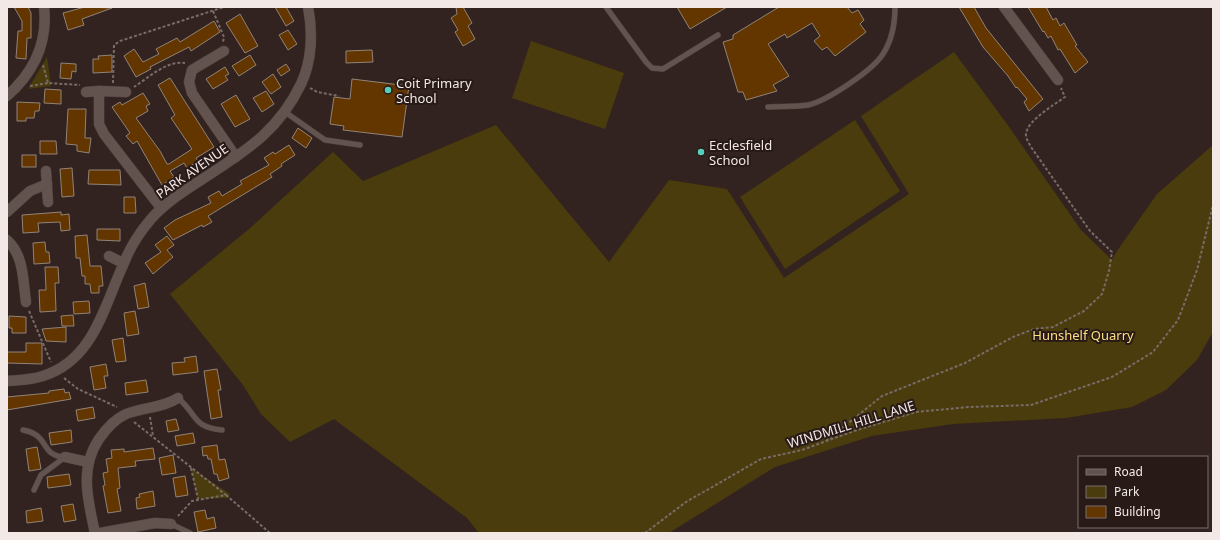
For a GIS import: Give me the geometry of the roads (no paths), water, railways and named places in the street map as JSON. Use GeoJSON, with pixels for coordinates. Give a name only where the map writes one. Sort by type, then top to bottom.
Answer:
{"type":"FeatureCollection","features":[{"type":"Feature","properties":{"kind":"street"},"geometry":{"type":"LineString","coordinates":[[7,96],[16,88],[28,73],[39,54],[45,28],[44,7]]}},
{"type":"Feature","properties":{"kind":"street","name":"PARK AVENUE"},"geometry":{"type":"LineString","coordinates":[[7,381],[28,380],[42,376],[58,370],[76,356],[96,330],[123,263],[141,232],[161,208],[236,157],[273,127],[285,112],[301,84],[308,63],[311,42],[308,7]]}},
{"type":"Feature","properties":{"kind":"street"},"geometry":{"type":"LineString","coordinates":[[1004,7],[1058,80]]}},
{"type":"Feature","properties":{"kind":"street"},"geometry":{"type":"LineString","coordinates":[[224,51],[192,70],[189,82],[192,93],[236,157]]}},
{"type":"Feature","properties":{"kind":"street"},"geometry":{"type":"LineString","coordinates":[[86,92],[113,90],[126,92]]}},
{"type":"Feature","properties":{"kind":"street"},"geometry":{"type":"LineString","coordinates":[[98,91],[99,124],[104,134],[161,208]]}},
{"type":"Feature","properties":{"kind":"street"},"geometry":{"type":"LineString","coordinates":[[46,171],[48,202]]}},
{"type":"Feature","properties":{"kind":"street"},"geometry":{"type":"LineString","coordinates":[[7,212],[30,191],[48,184]]}},
{"type":"Feature","properties":{"kind":"street"},"geometry":{"type":"LineString","coordinates":[[7,240],[17,253],[21,267],[26,302]]}},
{"type":"Feature","properties":{"kind":"street"},"geometry":{"type":"LineString","coordinates":[[109,256],[123,263]]}},
{"type":"Feature","properties":{"kind":"street"},"geometry":{"type":"LineString","coordinates":[[95,533],[87,494],[88,462],[92,449],[109,426],[125,415],[149,407],[171,403],[178,398]]}},
{"type":"Feature","properties":{"kind":"street"},"geometry":{"type":"LineString","coordinates":[[65,457],[88,462]]}},
{"type":"Feature","properties":{"kind":"street"},"geometry":{"type":"LineString","coordinates":[[100,533],[155,523],[171,524]]}},
{"type":"Feature","properties":{"kind":"lane"},"geometry":{"type":"LineString","coordinates":[[606,7],[652,68],[663,69],[718,35]]}},
{"type":"Feature","properties":{"kind":"lane"},"geometry":{"type":"LineString","coordinates":[[768,107],[807,105],[819,102],[838,91],[863,72],[882,55],[890,40],[895,19],[895,7]]}},
{"type":"Feature","properties":{"kind":"lane"},"geometry":{"type":"LineString","coordinates":[[285,112],[325,140],[360,145]]}},
{"type":"Feature","properties":{"kind":"lane"},"geometry":{"type":"LineString","coordinates":[[178,398],[185,404],[199,424],[210,429],[222,430]]}},
{"type":"Feature","properties":{"kind":"lane"},"geometry":{"type":"LineString","coordinates":[[23,430],[35,433],[43,440],[50,453],[56,457],[65,457]]}},
{"type":"Feature","properties":{"kind":"lane"},"geometry":{"type":"LineString","coordinates":[[34,490],[41,475],[65,457]]}},
{"type":"Feature","properties":{"kind":"lane"},"geometry":{"type":"LineString","coordinates":[[171,524],[190,533]]}},
{"type":"Feature","properties":{"kind":"place","name":"Coit Primary School"},"geometry":{"type":"Point","coordinates":[388,90]}},
{"type":"Feature","properties":{"kind":"place","name":"Ecclesfield School"},"geometry":{"type":"Point","coordinates":[701,152]}},
{"type":"Feature","properties":{"kind":"park label","name":"Hunshelf Quarry"},"geometry":{"type":"Point","coordinates":[1083,335]}}]}
